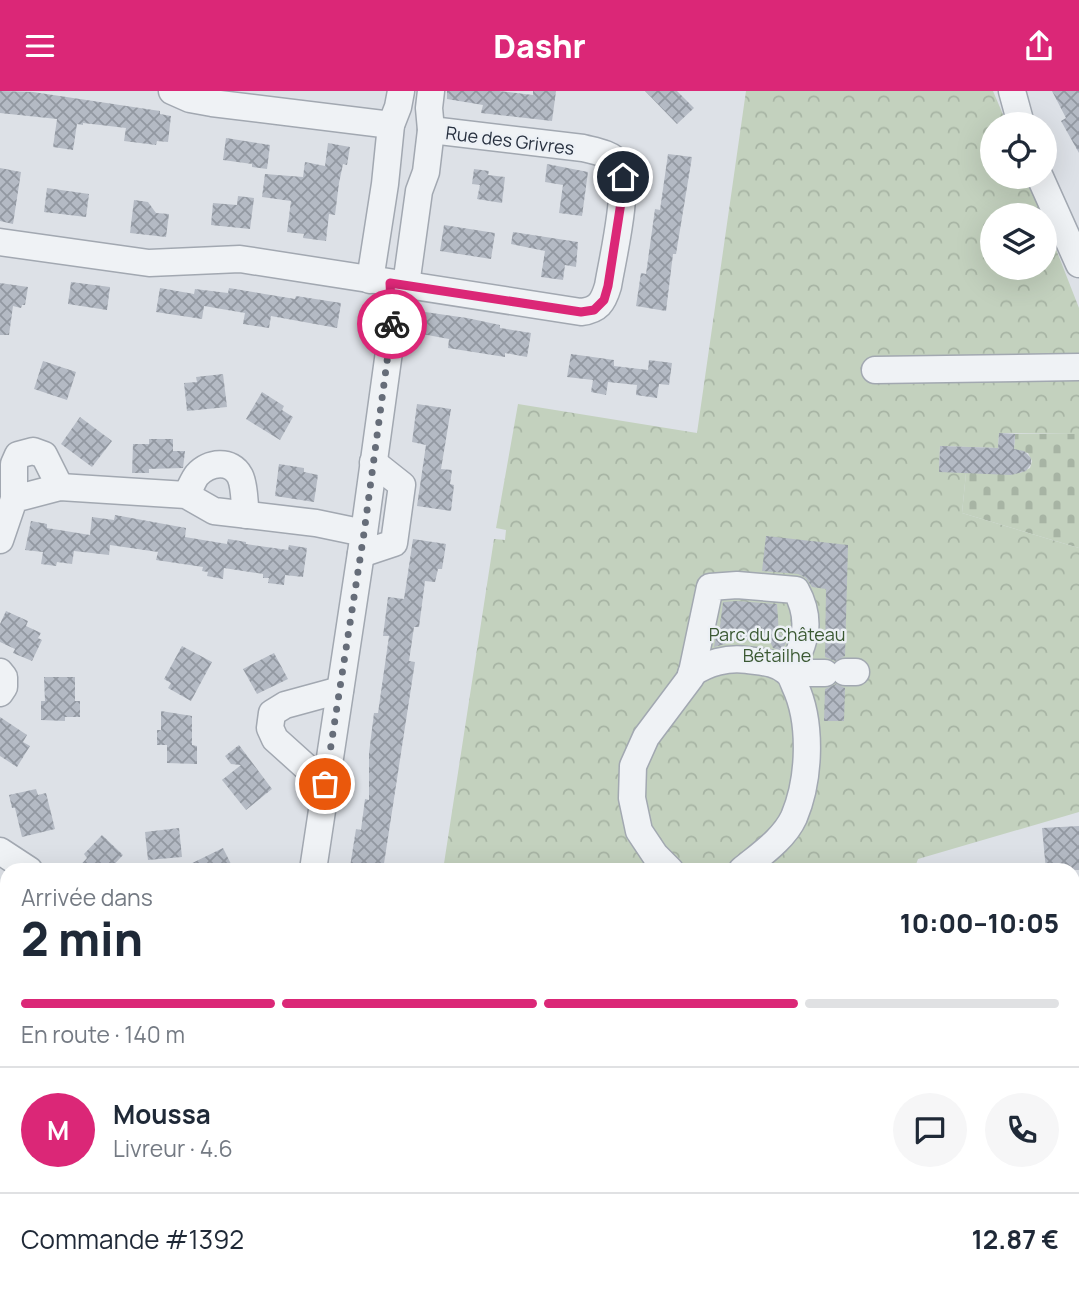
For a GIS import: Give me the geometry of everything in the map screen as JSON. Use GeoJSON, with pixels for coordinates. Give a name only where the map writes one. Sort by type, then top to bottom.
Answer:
{"type":"FeatureCollection","features":[{"type":"Feature","properties":{"kind":"street"},"geometry":{"type":"LineString","coordinates":[[172,91],[190,99],[212,103],[391,125]]}},
{"type":"Feature","properties":{"kind":"street"},"geometry":{"type":"LineString","coordinates":[[314,863],[392,330],[385,184],[391,125],[401,91]]}},
{"type":"Feature","properties":{"kind":"street"},"geometry":{"type":"LineString","coordinates":[[388,283],[426,172],[431,130],[431,91]]}},
{"type":"Feature","properties":{"kind":"street"},"geometry":{"type":"LineString","coordinates":[[1012,91],[1018,112]]}},
{"type":"Feature","properties":{"kind":"street","name":"Rue des Grivres"},"geometry":{"type":"LineString","coordinates":[[388,283],[581,312],[594,310],[604,300],[608,286],[622,196],[623,177],[617,162],[603,153],[583,148],[431,130]]}},
{"type":"Feature","properties":{"kind":"street"},"geometry":{"type":"LineString","coordinates":[[1046,189],[1078,257]]}},
{"type":"Feature","properties":{"kind":"street"},"geometry":{"type":"LineString","coordinates":[[0,242],[149,264],[240,259],[388,283]]}},
{"type":"Feature","properties":{"kind":"street"},"geometry":{"type":"LineString","coordinates":[[875,370],[1079,367]]}},
{"type":"Feature","properties":{"kind":"street"},"geometry":{"type":"LineString","coordinates":[[0,540],[14,499],[14,464],[18,455],[33,451],[44,455],[60,487]]}},
{"type":"Feature","properties":{"kind":"street"},"geometry":{"type":"LineString","coordinates":[[186,495],[198,475],[209,467],[221,463],[232,466],[240,477],[246,515]]}},
{"type":"Feature","properties":{"kind":"street"},"geometry":{"type":"LineString","coordinates":[[14,499],[60,487],[186,495],[214,512],[316,523],[362,543]]}},
{"type":"Feature","properties":{"kind":"street"},"geometry":{"type":"LineString","coordinates":[[663,863],[639,831],[632,798],[633,766],[646,737],[672,705],[691,674],[710,587],[737,585],[796,590],[805,606],[804,646],[789,673]]}},
{"type":"Feature","properties":{"kind":"street"},"geometry":{"type":"LineString","coordinates":[[691,674],[702,666],[736,658],[771,663],[789,673],[842,672]]}},
{"type":"Feature","properties":{"kind":"street"},"geometry":{"type":"LineString","coordinates":[[0,672],[4,677],[4,687],[0,692]]}},
{"type":"Feature","properties":{"kind":"street"},"geometry":{"type":"LineString","coordinates":[[751,863],[771,847],[794,818],[802,786],[807,747],[806,721],[801,697],[789,673]]}},
{"type":"Feature","properties":{"kind":"street"},"geometry":{"type":"LineString","coordinates":[[325,784],[275,739],[270,728],[272,713],[285,705],[340,690]]}},
{"type":"Feature","properties":{"kind":"street"},"geometry":{"type":"LineString","coordinates":[[0,851],[18,863]]}},
{"type":"Feature","properties":{"kind":"green space","name":"Parc du Château Bétailhe"},"geometry":{"type":"Polygon","coordinates":[[[746,91],[993,91],[1002,112],[980,112],[980,189],[1032,189],[1037,203],[980,203],[980,280],[1057,280],[1057,252],[1079,308],[1079,434],[999,433],[998,448],[940,446],[939,471],[966,473],[962,513],[1079,548],[1079,812],[918,859],[917,863],[444,863],[494,539],[505,540],[506,530],[496,528],[518,404],[697,433],[746,91]]]}},
{"type":"Feature","properties":{"kind":"green space"},"geometry":{"type":"Polygon","coordinates":[[[1015,434],[1079,434],[1079,548],[962,513],[966,473],[1020,473],[1030,468],[1032,461],[1028,453],[1014,450],[1015,434]]]}},
{"type":"Feature","properties":{"kind":"building"},"geometry":{"type":"Polygon","coordinates":[[[0,91],[33,92],[160,111],[160,114],[171,116],[168,142],[157,141],[156,145],[124,141],[126,128],[83,123],[77,124],[73,150],[53,147],[57,119],[0,113],[0,91]]]}},
{"type":"Feature","properties":{"kind":"building"},"geometry":{"type":"Polygon","coordinates":[[[447,91],[499,91],[533,95],[533,91],[556,91],[552,121],[481,113],[483,105],[447,99],[447,91]]]}},
{"type":"Feature","properties":{"kind":"building"},"geometry":{"type":"Polygon","coordinates":[[[645,91],[677,91],[694,108],[677,124],[645,91]]]}},
{"type":"Feature","properties":{"kind":"building"},"geometry":{"type":"Polygon","coordinates":[[[1052,91],[1079,91],[1079,153],[1061,121],[1066,118],[1052,91]]]}},
{"type":"Feature","properties":{"kind":"building"},"geometry":{"type":"Polygon","coordinates":[[[226,138],[270,145],[267,169],[223,160],[226,138]]]}},
{"type":"Feature","properties":{"kind":"building"},"geometry":{"type":"Polygon","coordinates":[[[328,143],[350,147],[347,165],[343,164],[335,215],[329,214],[326,241],[303,238],[304,234],[287,232],[291,201],[262,197],[265,174],[303,177],[305,162],[325,166],[328,143]]]}},
{"type":"Feature","properties":{"kind":"building"},"geometry":{"type":"Polygon","coordinates":[[[668,154],[692,157],[676,254],[673,254],[666,311],[636,306],[641,273],[646,274],[655,209],[660,210],[668,154]]]}},
{"type":"Feature","properties":{"kind":"building"},"geometry":{"type":"Polygon","coordinates":[[[547,164],[588,172],[582,216],[559,213],[563,185],[545,182],[547,164]]]}},
{"type":"Feature","properties":{"kind":"building"},"geometry":{"type":"Polygon","coordinates":[[[0,168],[21,172],[13,224],[0,221],[0,168]]]}},
{"type":"Feature","properties":{"kind":"building"},"geometry":{"type":"Polygon","coordinates":[[[474,169],[489,171],[488,175],[505,177],[502,203],[477,199],[480,185],[472,184],[474,169]]]}},
{"type":"Feature","properties":{"kind":"building"},"geometry":{"type":"Polygon","coordinates":[[[47,188],[89,194],[86,217],[44,212],[47,188]]]}},
{"type":"Feature","properties":{"kind":"building"},"geometry":{"type":"Polygon","coordinates":[[[238,196],[254,198],[250,229],[211,225],[213,203],[237,205],[238,196]]]}},
{"type":"Feature","properties":{"kind":"building"},"geometry":{"type":"Polygon","coordinates":[[[134,200],[148,202],[156,213],[169,214],[166,237],[130,233],[134,200]]]}},
{"type":"Feature","properties":{"kind":"building"},"geometry":{"type":"Polygon","coordinates":[[[444,225],[495,233],[491,259],[440,251],[444,225]]]}},
{"type":"Feature","properties":{"kind":"building"},"geometry":{"type":"Polygon","coordinates":[[[513,232],[578,242],[576,267],[565,265],[563,280],[541,277],[545,251],[511,244],[513,232]]]}},
{"type":"Feature","properties":{"kind":"building"},"geometry":{"type":"Polygon","coordinates":[[[71,282],[110,287],[107,310],[68,304],[71,282]]]}},
{"type":"Feature","properties":{"kind":"building"},"geometry":{"type":"Polygon","coordinates":[[[0,283],[28,287],[25,305],[21,308],[13,306],[9,335],[0,335],[0,283]]]}},
{"type":"Feature","properties":{"kind":"building"},"geometry":{"type":"Polygon","coordinates":[[[160,288],[194,294],[195,289],[228,293],[229,288],[295,299],[296,296],[341,303],[337,328],[271,316],[269,328],[243,324],[245,313],[204,306],[202,319],[156,312],[160,288]]]}},
{"type":"Feature","properties":{"kind":"building"},"geometry":{"type":"Polygon","coordinates":[[[425,312],[467,318],[500,325],[500,328],[531,333],[527,357],[505,353],[505,357],[448,348],[449,339],[422,334],[425,312]]]}},
{"type":"Feature","properties":{"kind":"building"},"geometry":{"type":"Polygon","coordinates":[[[571,354],[614,360],[614,366],[648,370],[649,360],[672,363],[669,385],[659,384],[657,398],[636,395],[637,385],[608,382],[606,395],[591,392],[593,380],[567,377],[571,354]]]}},
{"type":"Feature","properties":{"kind":"building"},"geometry":{"type":"Polygon","coordinates":[[[43,361],[76,372],[67,400],[34,389],[43,361]]]}},
{"type":"Feature","properties":{"kind":"building"},"geometry":{"type":"Polygon","coordinates":[[[223,374],[227,407],[187,411],[184,383],[197,382],[196,377],[223,374]]]}},
{"type":"Feature","properties":{"kind":"building"},"geometry":{"type":"Polygon","coordinates":[[[262,392],[284,406],[282,410],[293,417],[280,440],[246,419],[262,392]]]}},
{"type":"Feature","properties":{"kind":"building"},"geometry":{"type":"Polygon","coordinates":[[[417,404],[451,409],[441,469],[452,470],[450,484],[454,485],[451,511],[417,506],[426,445],[412,442],[417,404]]]}},
{"type":"Feature","properties":{"kind":"building"},"geometry":{"type":"Polygon","coordinates":[[[80,417],[112,441],[92,467],[61,444],[80,417]]]}},
{"type":"Feature","properties":{"kind":"building"},"geometry":{"type":"Polygon","coordinates":[[[999,433],[1015,434],[1014,449],[1024,451],[1031,458],[1031,464],[1026,471],[1011,475],[939,472],[940,446],[998,448],[999,433]]]}},
{"type":"Feature","properties":{"kind":"building"},"geometry":{"type":"Polygon","coordinates":[[[149,439],[173,439],[173,451],[185,451],[183,468],[149,469],[149,473],[132,473],[133,444],[149,444],[149,439]]]}},
{"type":"Feature","properties":{"kind":"building"},"geometry":{"type":"Polygon","coordinates":[[[279,464],[304,468],[304,472],[318,475],[314,502],[275,496],[279,464]]]}},
{"type":"Feature","properties":{"kind":"building"},"geometry":{"type":"Polygon","coordinates":[[[115,515],[186,528],[185,537],[227,544],[228,539],[288,550],[289,545],[307,548],[303,577],[285,575],[284,585],[268,583],[269,578],[263,578],[263,574],[224,568],[223,579],[207,576],[208,572],[202,571],[203,567],[156,560],[158,552],[110,545],[109,555],[74,551],[72,564],[57,562],[56,566],[41,564],[43,552],[25,550],[31,521],[47,524],[47,528],[90,535],[92,517],[114,520],[115,515]]]}},
{"type":"Feature","properties":{"kind":"building"},"geometry":{"type":"Polygon","coordinates":[[[766,536],[848,545],[845,656],[835,661],[825,657],[826,589],[812,587],[806,578],[798,574],[762,571],[766,536]]]}},
{"type":"Feature","properties":{"kind":"building"},"geometry":{"type":"Polygon","coordinates":[[[413,539],[446,544],[442,569],[438,569],[435,582],[425,581],[419,627],[414,627],[409,661],[415,662],[384,863],[351,863],[356,829],[361,830],[365,799],[369,800],[369,753],[374,713],[378,713],[389,636],[383,636],[388,597],[404,599],[413,539]]]}},
{"type":"Feature","properties":{"kind":"building"},"geometry":{"type":"Polygon","coordinates":[[[723,602],[777,604],[779,634],[787,640],[782,651],[773,648],[769,639],[727,640],[725,644],[714,647],[719,634],[723,602]]]}},
{"type":"Feature","properties":{"kind":"building"},"geometry":{"type":"Polygon","coordinates":[[[6,611],[28,621],[26,626],[41,633],[38,638],[42,640],[32,661],[13,653],[15,649],[0,642],[0,624],[6,611]]]}},
{"type":"Feature","properties":{"kind":"building"},"geometry":{"type":"Polygon","coordinates":[[[182,646],[212,662],[191,701],[168,688],[171,683],[164,679],[182,646]]]}},
{"type":"Feature","properties":{"kind":"building"},"geometry":{"type":"Polygon","coordinates":[[[274,653],[288,679],[257,694],[243,669],[274,653]]]}},
{"type":"Feature","properties":{"kind":"building"},"geometry":{"type":"Polygon","coordinates":[[[44,677],[75,677],[75,701],[80,701],[80,717],[65,717],[65,721],[41,720],[41,701],[45,701],[44,677]]]}},
{"type":"Feature","properties":{"kind":"building"},"geometry":{"type":"Polygon","coordinates":[[[836,684],[845,688],[844,721],[824,721],[825,689],[836,684]]]}},
{"type":"Feature","properties":{"kind":"building"},"geometry":{"type":"Polygon","coordinates":[[[161,711],[192,716],[192,745],[197,746],[197,764],[167,763],[167,745],[157,745],[157,730],[161,730],[161,711]]]}},
{"type":"Feature","properties":{"kind":"building"},"geometry":{"type":"Polygon","coordinates":[[[0,717],[27,735],[23,742],[30,746],[17,767],[0,756],[0,717]]]}},
{"type":"Feature","properties":{"kind":"building"},"geometry":{"type":"Polygon","coordinates":[[[239,745],[272,789],[246,810],[222,780],[241,765],[231,764],[225,756],[239,745]]]}},
{"type":"Feature","properties":{"kind":"building"},"geometry":{"type":"Polygon","coordinates":[[[36,789],[38,795],[46,793],[55,829],[22,837],[9,795],[36,789]]]}},
{"type":"Feature","properties":{"kind":"building"},"geometry":{"type":"Polygon","coordinates":[[[1079,826],[1079,863],[1045,863],[1042,828],[1079,826]]]}},
{"type":"Feature","properties":{"kind":"building"},"geometry":{"type":"Polygon","coordinates":[[[179,828],[182,857],[148,860],[145,832],[179,828]]]}},
{"type":"Feature","properties":{"kind":"building"},"geometry":{"type":"Polygon","coordinates":[[[102,835],[123,855],[116,863],[82,863],[87,858],[84,854],[102,835]]]}},
{"type":"Feature","properties":{"kind":"building"},"geometry":{"type":"Polygon","coordinates":[[[223,848],[230,863],[192,863],[223,848]]]}},
{"type":"Feature","properties":{"kind":"way so far"},"geometry":{"type":"LineString","coordinates":[[325,784],[364,533],[392,324]]}},
{"type":"Feature","properties":{"kind":"route"},"geometry":{"type":"LineString","coordinates":[[392,324],[390,283],[581,312],[594,310],[604,300],[608,286],[623,177]]}}]}
